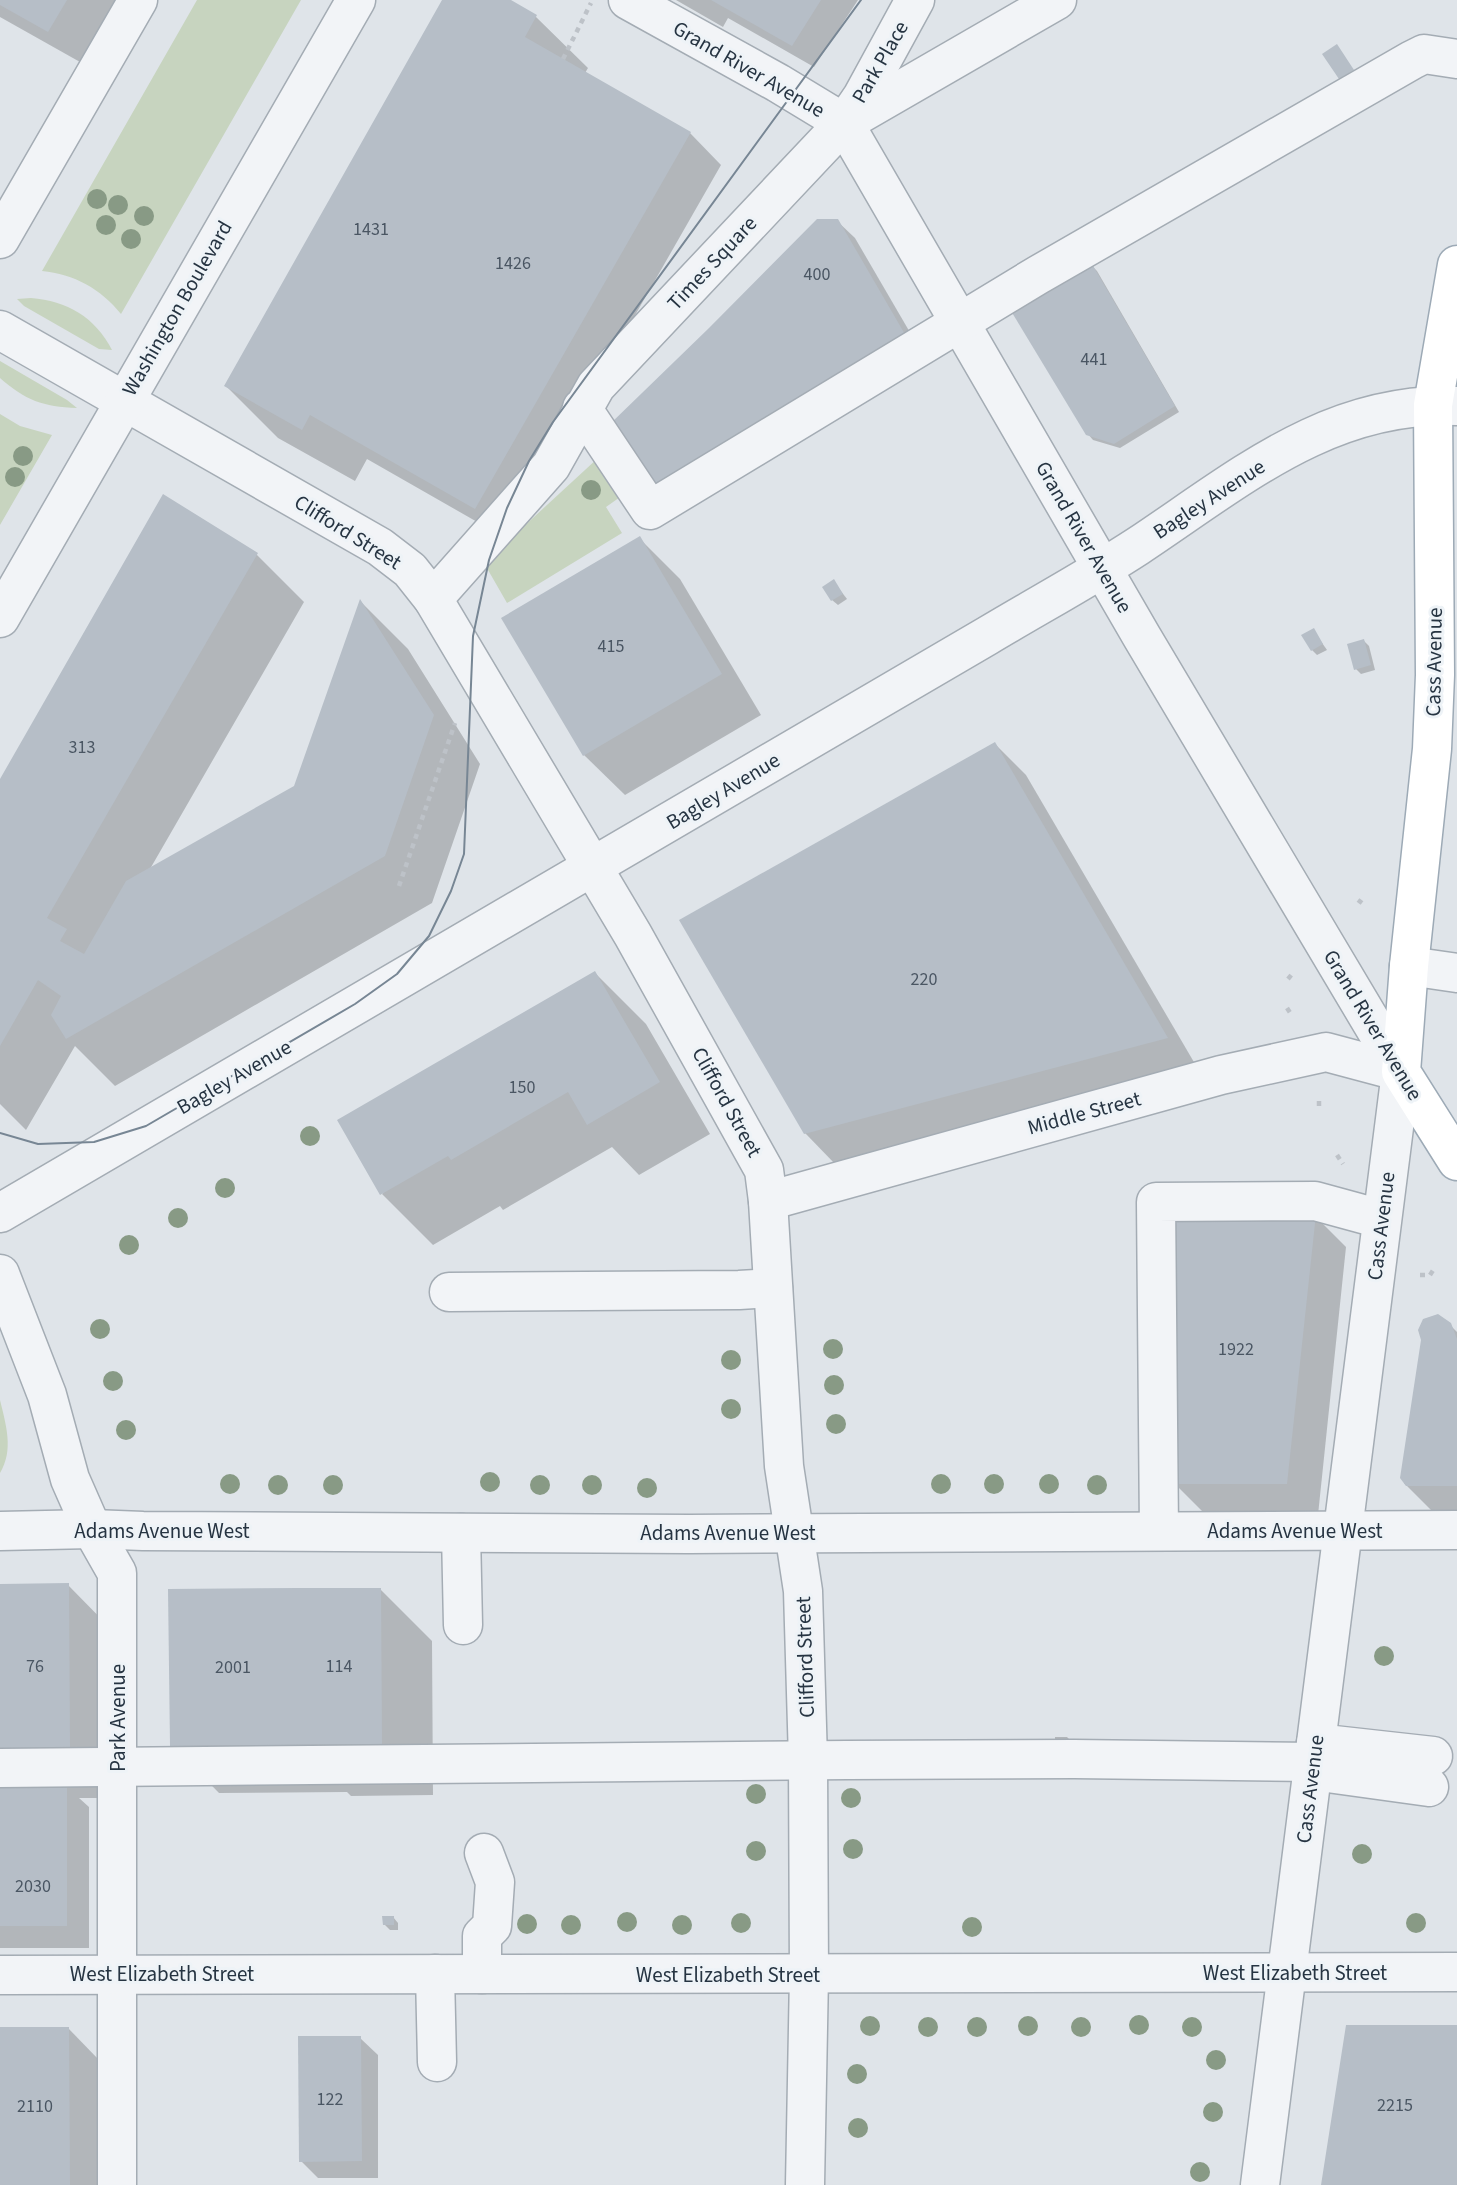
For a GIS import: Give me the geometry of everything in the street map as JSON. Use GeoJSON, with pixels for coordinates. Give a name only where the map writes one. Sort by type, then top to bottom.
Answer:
{"type":"FeatureCollection","features":[{"type":"Feature","properties":{"kind":"main road","name":"Cass Avenue"},"geometry":{"type":"LineString","coordinates":[[1401,1072],[1409,966],[1432,749],[1445,405],[1457,265]]}},
{"type":"Feature","properties":{"kind":"main road","name":"Grand River Avenue"},"geometry":{"type":"LineString","coordinates":[[1401,1072],[1457,1161]]}},
{"type":"Feature","properties":{"kind":"street"},"geometry":{"type":"LineString","coordinates":[[0,239],[138,0]]}},
{"type":"Feature","properties":{"kind":"street","name":"Washington Boulevard"},"geometry":{"type":"LineString","coordinates":[[0,618],[356,0]]}},
{"type":"Feature","properties":{"kind":"street","name":"Park Place"},"geometry":{"type":"LineString","coordinates":[[844,123],[862,97],[915,0]]}},
{"type":"Feature","properties":{"kind":"street","name":"Times Square"},"geometry":{"type":"LineString","coordinates":[[433,599],[551,466],[596,386],[844,123],[1057,0]]}},
{"type":"Feature","properties":{"kind":"street","name":"Grand River Avenue"},"geometry":{"type":"LineString","coordinates":[[651,6],[844,123],[1102,567],[1401,1072]]}},
{"type":"Feature","properties":{"kind":"street"},"geometry":{"type":"LineString","coordinates":[[582,408],[650,510],[960,323],[1424,54],[1457,59]]}},
{"type":"Feature","properties":{"kind":"street","name":"Clifford Street"},"geometry":{"type":"LineString","coordinates":[[0,330],[380,547],[410,570],[433,599],[633,935],[747,1135],[764,1170],[783,1466],[803,1591],[808,1760],[809,1975],[805,2185]]}},
{"type":"Feature","properties":{"kind":"street","name":"Bagley Avenue"},"geometry":{"type":"LineString","coordinates":[[0,1213],[1135,548],[1257,466],[1314,436],[1356,418],[1396,408],[1445,405]]}},
{"type":"Feature","properties":{"kind":"street"},"geometry":{"type":"LineString","coordinates":[[1409,966],[1457,973]]}},
{"type":"Feature","properties":{"kind":"street","name":"Middle Street"},"geometry":{"type":"LineString","coordinates":[[768,1201],[1221,1075],[1326,1052],[1401,1072]]}},
{"type":"Feature","properties":{"kind":"street","name":"Cass Avenue"},"geometry":{"type":"LineString","coordinates":[[1260,2185],[1401,1072]]}},
{"type":"Feature","properties":{"kind":"street"},"geometry":{"type":"LineString","coordinates":[[1159,1531],[1156,1202],[1315,1201],[1381,1219]]}},
{"type":"Feature","properties":{"kind":"street","name":"Park Avenue"},"geometry":{"type":"LineString","coordinates":[[0,1274],[44,1384],[70,1479],[92,1529],[117,1573],[117,2185]]}},
{"type":"Feature","properties":{"kind":"street"},"geometry":{"type":"LineString","coordinates":[[449,1292],[739,1290],[773,1287]]}},
{"type":"Feature","properties":{"kind":"street","name":"Adams Avenue West"},"geometry":{"type":"LineString","coordinates":[[0,1531],[92,1529],[796,1534],[1457,1530]]}},
{"type":"Feature","properties":{"kind":"street"},"geometry":{"type":"LineString","coordinates":[[461,1533],[463,1625]]}},
{"type":"Feature","properties":{"kind":"street"},"geometry":{"type":"LineString","coordinates":[[0,1768],[808,1760],[1314,1759],[1431,1772]]}},
{"type":"Feature","properties":{"kind":"street"},"geometry":{"type":"LineString","coordinates":[[482,1936],[482,1974]]}},
{"type":"Feature","properties":{"kind":"street","name":"West Elizabeth Street"},"geometry":{"type":"LineString","coordinates":[[0,1975],[1457,1972]]}},
{"type":"Feature","properties":{"kind":"street"},"geometry":{"type":"LineString","coordinates":[[435,1974],[437,2062]]}},
{"type":"Feature","properties":{"kind":"path"},"geometry":{"type":"LineString","coordinates":[[563,59],[593,0]]}},
{"type":"Feature","properties":{"kind":"path"},"geometry":{"type":"LineString","coordinates":[[399,886],[455,723]]}},
{"type":"Feature","properties":{"kind":"path"},"geometry":{"type":"LineString","coordinates":[[1287,979],[1293,973]]}},
{"type":"Feature","properties":{"kind":"path"},"geometry":{"type":"LineString","coordinates":[[1287,1008],[1291,1014]]}},
{"type":"Feature","properties":{"kind":"path"},"geometry":{"type":"LineString","coordinates":[[1319,1101],[1319,1109]]}},
{"type":"Feature","properties":{"kind":"path"},"geometry":{"type":"LineString","coordinates":[[1337,1155],[1343,1164]]}},
{"type":"Feature","properties":{"kind":"path"},"geometry":{"type":"LineString","coordinates":[[1420,1275],[1430,1275],[1434,1269]]}},
{"type":"Feature","properties":{"kind":"green space"},"geometry":{"type":"Polygon","coordinates":[[[197,0],[301,0],[121,314],[105,297],[86,284],[65,275],[42,271],[197,0]]]}},
{"type":"Feature","properties":{"kind":"green space"},"geometry":{"type":"Polygon","coordinates":[[[31,298],[56,303],[79,313],[97,328],[112,350],[99,349],[24,306],[17,299],[31,298]]]}},
{"type":"Feature","properties":{"kind":"green space"},"geometry":{"type":"Polygon","coordinates":[[[0,361],[77,408],[44,404],[18,392],[0,378],[0,361]]]}},
{"type":"Feature","properties":{"kind":"green space"},"geometry":{"type":"Polygon","coordinates":[[[0,414],[20,426],[52,435],[0,525],[0,414]]]}},
{"type":"Feature","properties":{"kind":"green space"},"geometry":{"type":"Polygon","coordinates":[[[598,458],[623,495],[606,507],[622,533],[507,603],[484,563],[598,458]]]}},
{"type":"Feature","properties":{"kind":"green space"},"geometry":{"type":"Polygon","coordinates":[[[0,1400],[8,1446],[0,1473],[0,1400]]]}},
{"type":"Feature","properties":{"kind":"building"},"geometry":{"type":"Polygon","coordinates":[[[0,0],[67,0],[48,32],[0,5],[0,0]]]}},
{"type":"Feature","properties":{"kind":"building"},"geometry":{"type":"Polygon","coordinates":[[[442,0],[511,0],[537,15],[525,37],[691,132],[475,509],[310,415],[302,430],[224,386],[442,0]]]}},
{"type":"Feature","properties":{"kind":"building"},"geometry":{"type":"Polygon","coordinates":[[[711,0],[821,0],[792,46],[711,0]]]}},
{"type":"Feature","properties":{"kind":"building"},"geometry":{"type":"Polygon","coordinates":[[[1337,44],[1354,70],[1339,79],[1322,54],[1337,44]]]}},
{"type":"Feature","properties":{"kind":"building"},"geometry":{"type":"Polygon","coordinates":[[[817,219],[838,219],[906,336],[649,487],[609,425],[817,219]]]}},
{"type":"Feature","properties":{"kind":"building"},"geometry":{"type":"Polygon","coordinates":[[[1092,264],[1175,406],[1114,444],[1086,435],[1011,311],[1092,264]]]}},
{"type":"Feature","properties":{"kind":"building"},"geometry":{"type":"Polygon","coordinates":[[[163,494],[258,553],[47,918],[67,929],[60,941],[84,954],[126,881],[294,786],[360,599],[434,715],[385,856],[66,1039],[51,1015],[61,996],[38,980],[0,1046],[0,779],[163,494]]]}},
{"type":"Feature","properties":{"kind":"building"},"geometry":{"type":"Polygon","coordinates":[[[640,536],[722,674],[583,756],[501,618],[640,536]]]}},
{"type":"Feature","properties":{"kind":"building"},"geometry":{"type":"Polygon","coordinates":[[[834,579],[843,594],[831,601],[822,587],[834,579]]]}},
{"type":"Feature","properties":{"kind":"building"},"geometry":{"type":"Polygon","coordinates":[[[1314,628],[1323,644],[1311,651],[1301,635],[1314,628]]]}},
{"type":"Feature","properties":{"kind":"building"},"geometry":{"type":"Polygon","coordinates":[[[1364,639],[1371,665],[1354,670],[1347,644],[1364,639]]]}},
{"type":"Feature","properties":{"kind":"building"},"geometry":{"type":"Polygon","coordinates":[[[995,742],[1168,1038],[804,1134],[679,920],[995,742]]]}},
{"type":"Feature","properties":{"kind":"building"},"geometry":{"type":"Polygon","coordinates":[[[595,971],[660,1082],[587,1125],[568,1092],[451,1160],[448,1156],[380,1195],[337,1120],[595,971]]]}},
{"type":"Feature","properties":{"kind":"building"},"geometry":{"type":"Polygon","coordinates":[[[1169,1214],[1316,1214],[1287,1484],[1172,1484],[1169,1214]]]}},
{"type":"Feature","properties":{"kind":"building"},"geometry":{"type":"Polygon","coordinates":[[[1438,1314],[1451,1323],[1457,1339],[1457,1486],[1406,1486],[1400,1478],[1421,1340],[1418,1330],[1423,1319],[1438,1314]]]}},
{"type":"Feature","properties":{"kind":"building"},"geometry":{"type":"Polygon","coordinates":[[[69,1583],[70,1748],[0,1748],[0,1584],[69,1583]]]}},
{"type":"Feature","properties":{"kind":"building"},"geometry":{"type":"Polygon","coordinates":[[[381,1588],[382,1744],[170,1746],[168,1589],[381,1588]]]}},
{"type":"Feature","properties":{"kind":"building"},"geometry":{"type":"Polygon","coordinates":[[[0,1783],[67,1783],[67,1926],[0,1926],[0,1783]]]}},
{"type":"Feature","properties":{"kind":"building"},"geometry":{"type":"Polygon","coordinates":[[[382,1916],[394,1916],[394,1925],[383,1925],[382,1916]]]}},
{"type":"Feature","properties":{"kind":"building"},"geometry":{"type":"Polygon","coordinates":[[[1346,2025],[1457,2025],[1457,2185],[1321,2185],[1346,2025]]]}},
{"type":"Feature","properties":{"kind":"building"},"geometry":{"type":"Polygon","coordinates":[[[0,2027],[69,2027],[70,2185],[0,2185],[0,2027]]]}},
{"type":"Feature","properties":{"kind":"building"},"geometry":{"type":"Polygon","coordinates":[[[298,2036],[361,2036],[362,2161],[299,2162],[298,2036]]]}},
{"type":"Feature","properties":{"kind":"tram line"},"geometry":{"type":"LineString","coordinates":[[0,1133],[38,1144],[94,1142],[146,1126],[355,1004],[397,974],[429,936],[451,891],[464,854],[473,636],[489,560],[507,508],[529,461],[553,422],[861,0]]}}]}
